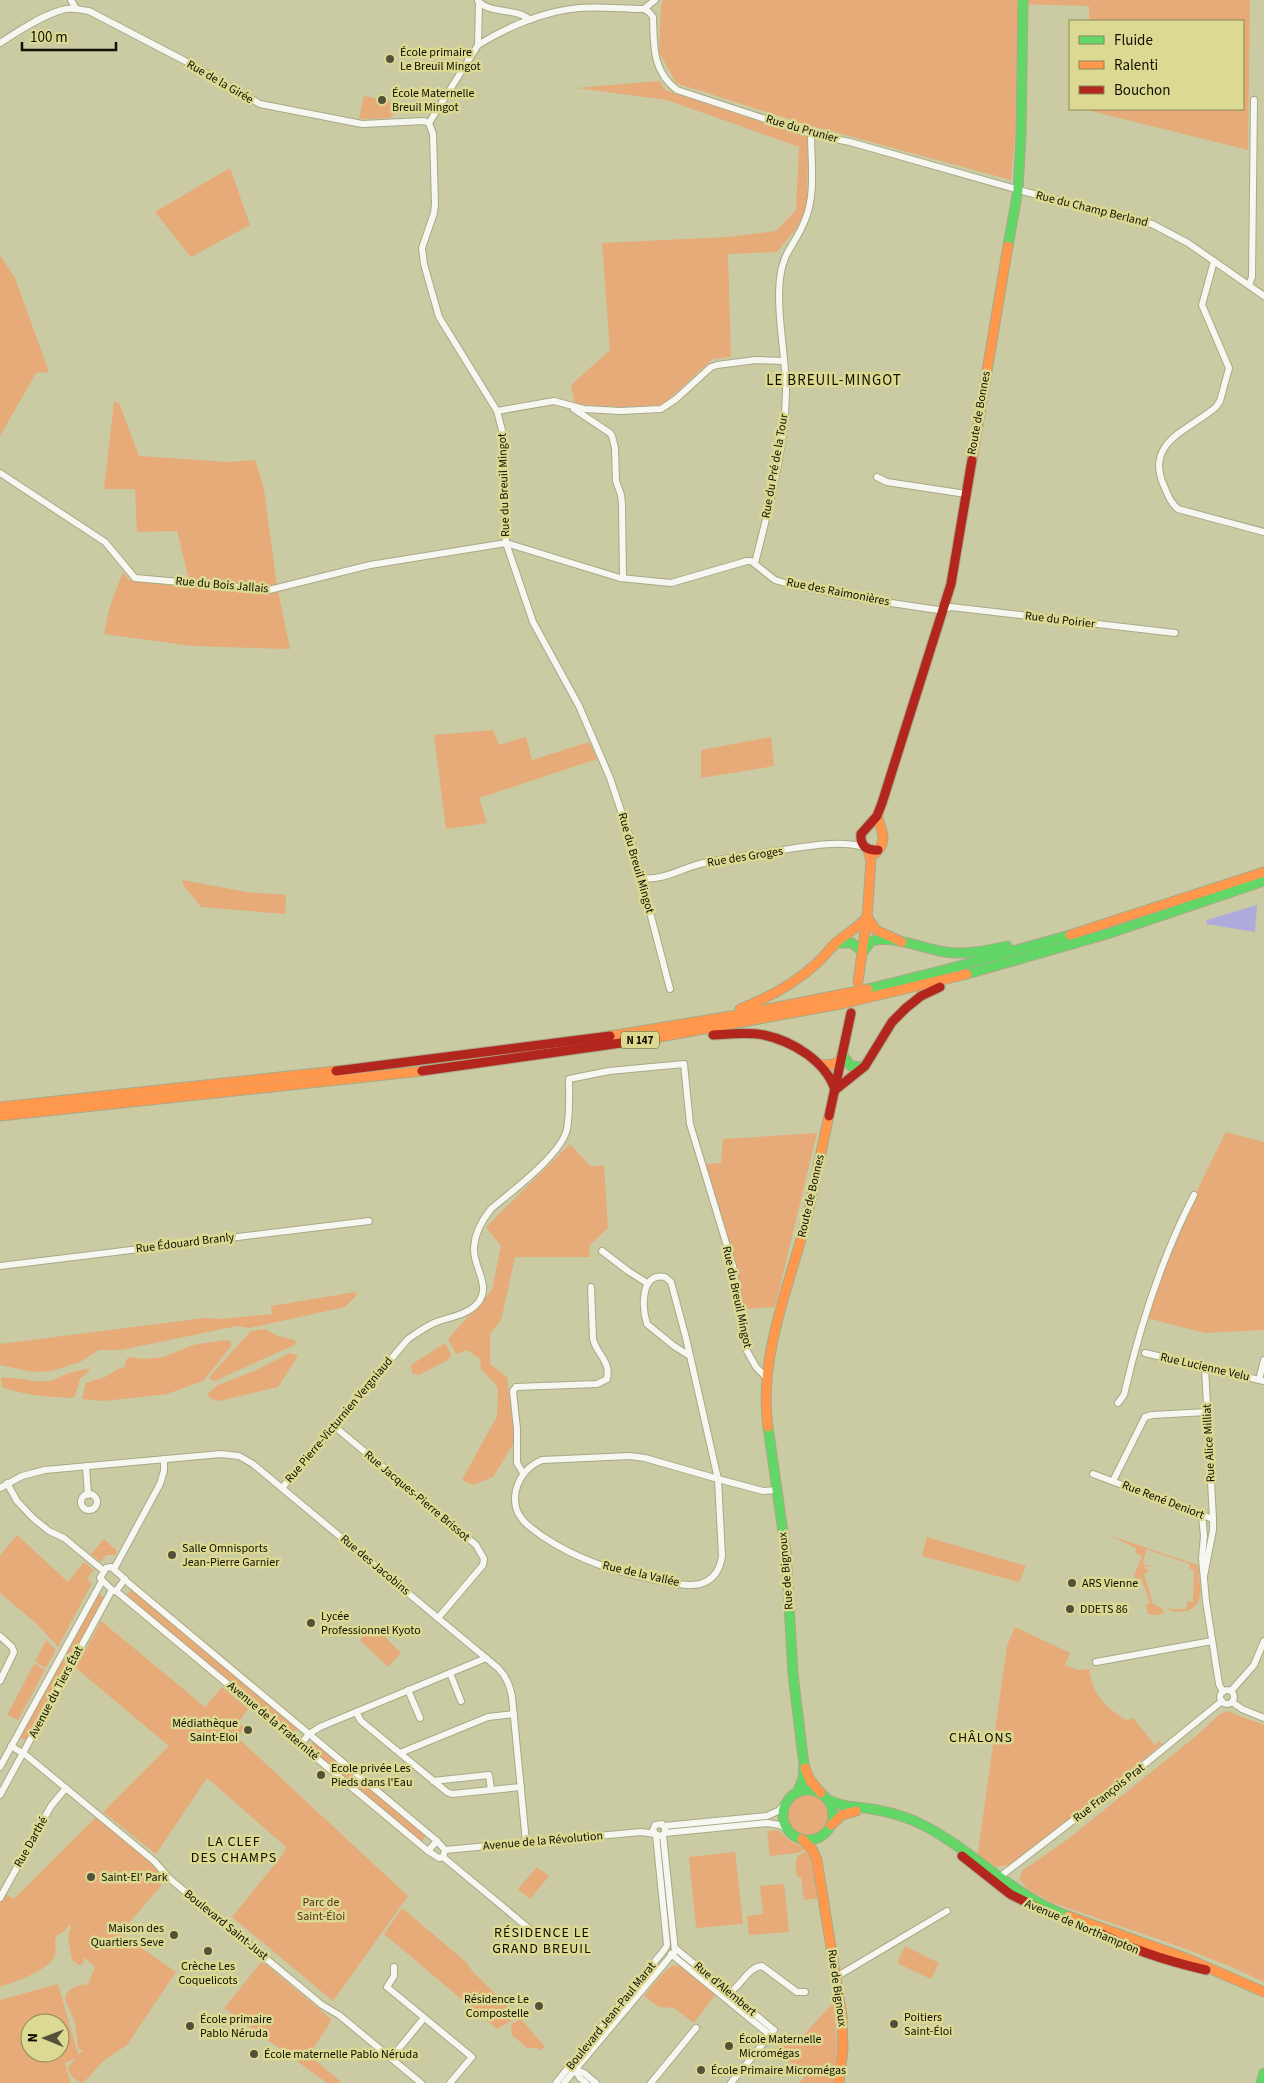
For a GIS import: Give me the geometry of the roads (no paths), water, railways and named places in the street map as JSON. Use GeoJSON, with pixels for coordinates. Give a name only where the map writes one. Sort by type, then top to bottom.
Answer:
{"type":"FeatureCollection","features":[{"type":"Feature","properties":{"kind":"main road","name":"Route de Bonnes"},"geometry":{"type":"LineString","coordinates":[[868,827],[877,816],[951,584],[1018,190],[1022,136],[1023,0]]}},
{"type":"Feature","properties":{"kind":"main road"},"geometry":{"type":"LineString","coordinates":[[871,861],[882,847],[886,838],[877,816]]}},
{"type":"Feature","properties":{"kind":"main road"},"geometry":{"type":"LineString","coordinates":[[858,982],[867,918],[871,861],[861,834],[868,827],[876,826],[882,829]]}},
{"type":"Feature","properties":{"kind":"main road"},"geometry":{"type":"LineString","coordinates":[[864,845],[878,850]]}},
{"type":"Feature","properties":{"kind":"main road","name":"N 147"},"geometry":{"type":"LineString","coordinates":[[0,1107],[416,1062],[687,1028],[970,964],[1048,942],[1264,872]]}},
{"type":"Feature","properties":{"kind":"main road","name":"N 147"},"geometry":{"type":"LineString","coordinates":[[0,1116],[471,1064],[844,1004],[993,968],[1132,926],[1264,881]]}},
{"type":"Feature","properties":{"kind":"main road"},"geometry":{"type":"LineString","coordinates":[[867,918],[876,930],[902,942],[936,952],[956,954],[979,952],[1039,940],[1048,942]]}},
{"type":"Feature","properties":{"kind":"main road"},"geometry":{"type":"LineString","coordinates":[[867,918],[797,981],[778,992],[687,1028],[696,1036],[744,1032],[777,1037],[793,1045],[821,1065],[829,1075],[835,1090],[864,1067],[894,1019],[915,999],[931,990],[987,974],[993,968]]}},
{"type":"Feature","properties":{"kind":"main road"},"geometry":{"type":"LineString","coordinates":[[863,952],[868,944],[876,939],[902,942]]}},
{"type":"Feature","properties":{"kind":"main road"},"geometry":{"type":"LineString","coordinates":[[837,943],[851,942],[856,944],[863,952]]}},
{"type":"Feature","properties":{"kind":"main road","name":"Route de Bonnes"},"geometry":{"type":"LineString","coordinates":[[767,1378],[772,1345],[807,1217],[851,1013]]}},
{"type":"Feature","properties":{"kind":"main road"},"geometry":{"type":"LineString","coordinates":[[821,1065],[834,1064],[842,1057],[851,1066],[864,1067]]}},
{"type":"Feature","properties":{"kind":"main road","name":"Rue de Bignoux"},"geometry":{"type":"LineString","coordinates":[[767,1378],[766,1423],[786,1552],[792,1674],[804,1765],[803,1779],[796,1793]]}},
{"type":"Feature","properties":{"kind":"main road","name":"Rue de Bignoux"},"geometry":{"type":"LineString","coordinates":[[804,1765],[810,1780],[821,1794]]}},
{"type":"Feature","properties":{"kind":"main road"},"geometry":{"type":"LineString","coordinates":[[808,1790],[821,1794],[828,1800],[832,1812],[828,1829],[813,1839],[802,1839],[788,1830],[783,1817],[785,1804],[796,1793],[808,1790]]}},
{"type":"Feature","properties":{"kind":"main road","name":"Avenue de Northampton"},"geometry":{"type":"LineString","coordinates":[[828,1800],[844,1808],[871,1809],[904,1817],[932,1830],[997,1879],[1052,1910],[1177,1965],[1223,1974]]}},
{"type":"Feature","properties":{"kind":"main road","name":"Avenue de Northampton"},"geometry":{"type":"LineString","coordinates":[[828,1829],[845,1814],[871,1809]]}},
{"type":"Feature","properties":{"kind":"main road","name":"Rue de Bignoux"},"geometry":{"type":"LineString","coordinates":[[828,1829],[819,1850],[843,2030],[839,2083]]}},
{"type":"Feature","properties":{"kind":"main road","name":"Rue de Bignoux"},"geometry":{"type":"LineString","coordinates":[[802,1839],[816,1854],[824,1894]]}},
{"type":"Feature","properties":{"kind":"main road","name":"Avenue de Northampton"},"geometry":{"type":"LineString","coordinates":[[1142,1948],[1201,1964],[1264,1992]]}},
{"type":"Feature","properties":{"kind":"main road","name":"Avenue de Northampton"},"geometry":{"type":"LineString","coordinates":[[1249,1986],[1264,1998]]}},
{"type":"Feature","properties":{"kind":"main road"},"geometry":{"type":"LineString","coordinates":[[1260,2083],[1264,2073]]}},
{"type":"Feature","properties":{"kind":"street"},"geometry":{"type":"LineString","coordinates":[[0,43],[32,24],[63,10],[76,9],[71,0]]}},
{"type":"Feature","properties":{"kind":"street"},"geometry":{"type":"LineString","coordinates":[[429,123],[478,45],[491,37],[530,20],[560,11],[580,8],[644,9],[654,0]]}},
{"type":"Feature","properties":{"kind":"street"},"geometry":{"type":"LineString","coordinates":[[478,1],[484,6],[520,14],[530,20]]}},
{"type":"Feature","properties":{"kind":"street"},"geometry":{"type":"LineString","coordinates":[[478,1],[478,45]]}},
{"type":"Feature","properties":{"kind":"street","name":"Rue de la Girée"},"geometry":{"type":"LineString","coordinates":[[76,9],[89,11],[260,104],[362,124],[424,121],[429,123]]}},
{"type":"Feature","properties":{"kind":"street","name":"Rue du Prunier"},"geometry":{"type":"LineString","coordinates":[[644,9],[650,12],[653,17],[656,62],[667,82],[677,90],[811,134],[850,142],[1018,190]]}},
{"type":"Feature","properties":{"kind":"street"},"geometry":{"type":"LineString","coordinates":[[1249,285],[1252,277],[1254,100]]}},
{"type":"Feature","properties":{"kind":"street","name":"Rue du Breuil Mingot"},"geometry":{"type":"LineString","coordinates":[[429,123],[433,134],[434,213],[422,248],[424,264],[439,317],[497,411],[502,430],[506,543],[533,622],[579,706],[610,778],[625,821],[670,989]]}},
{"type":"Feature","properties":{"kind":"street","name":"Rue du Pré de la Tour"},"geometry":{"type":"LineString","coordinates":[[755,563],[770,504],[782,440],[786,399],[779,281],[785,254],[805,222],[809,209],[811,134]]}},
{"type":"Feature","properties":{"kind":"street","name":"Rue du Champ Berland"},"geometry":{"type":"LineString","coordinates":[[1018,190],[1152,224],[1188,243],[1264,296]]}},
{"type":"Feature","properties":{"kind":"street"},"geometry":{"type":"LineString","coordinates":[[1214,261],[1202,305],[1227,360],[1228,374],[1216,408],[1165,444],[1159,462],[1159,474],[1171,503],[1178,509],[1264,532]]}},
{"type":"Feature","properties":{"kind":"street"},"geometry":{"type":"LineString","coordinates":[[497,411],[554,401],[584,409],[621,411],[661,409],[717,365],[756,360],[784,361]]}},
{"type":"Feature","properties":{"kind":"street"},"geometry":{"type":"LineString","coordinates":[[569,406],[610,432],[612,436],[615,448],[616,481],[622,504],[622,578]]}},
{"type":"Feature","properties":{"kind":"street","name":"Rue du Bois Jallais"},"geometry":{"type":"LineString","coordinates":[[0,473],[105,542],[135,578],[269,590],[370,565],[506,543]]}},
{"type":"Feature","properties":{"kind":"street"},"geometry":{"type":"LineString","coordinates":[[877,477],[887,482],[966,494]]}},
{"type":"Feature","properties":{"kind":"street"},"geometry":{"type":"LineString","coordinates":[[506,543],[622,578],[676,583],[747,561],[755,563]]}},
{"type":"Feature","properties":{"kind":"street","name":"Rue des Raimonières"},"geometry":{"type":"LineString","coordinates":[[755,563],[775,580],[785,583],[854,597],[938,610],[944,608]]}},
{"type":"Feature","properties":{"kind":"street","name":"Rue du Poirier"},"geometry":{"type":"LineString","coordinates":[[944,608],[951,607],[1175,632]]}},
{"type":"Feature","properties":{"kind":"street","name":"Rue des Groges"},"geometry":{"type":"LineString","coordinates":[[641,878],[661,878],[680,870],[722,859],[812,846],[851,843],[864,845]]}},
{"type":"Feature","properties":{"kind":"street","name":"Rue du Breuil Mingot"},"geometry":{"type":"LineString","coordinates":[[684,1064],[690,1124],[733,1266],[748,1351],[756,1368],[767,1378]]}},
{"type":"Feature","properties":{"kind":"street","name":"Rue Pierre-Victurnien Vergniaud"},"geometry":{"type":"LineString","coordinates":[[282,1488],[396,1351],[424,1327],[462,1314],[475,1306],[479,1301],[484,1289],[474,1253],[477,1231],[491,1209],[540,1166],[563,1139],[567,1129],[569,1079],[609,1071],[684,1064]]}},
{"type":"Feature","properties":{"kind":"street"},"geometry":{"type":"LineString","coordinates":[[1118,1403],[1124,1395],[1138,1336],[1154,1284],[1194,1195]]}},
{"type":"Feature","properties":{"kind":"street","name":"Rue Édouard Branly"},"geometry":{"type":"LineString","coordinates":[[0,1266],[370,1220]]}},
{"type":"Feature","properties":{"kind":"street"},"geometry":{"type":"LineString","coordinates":[[602,1251],[628,1271],[648,1283]]}},
{"type":"Feature","properties":{"kind":"street"},"geometry":{"type":"LineString","coordinates":[[690,1356],[648,1326],[645,1310],[645,1291],[648,1283],[655,1277],[668,1278],[671,1282],[690,1356],[718,1480]]}},
{"type":"Feature","properties":{"kind":"street"},"geometry":{"type":"LineString","coordinates":[[590,1287],[593,1339],[595,1346],[608,1365],[607,1379],[597,1384],[516,1387],[513,1391],[517,1429],[517,1463],[524,1472],[532,1464],[542,1460],[630,1456],[645,1458],[718,1480],[763,1491],[777,1490]]}},
{"type":"Feature","properties":{"kind":"street","name":"Rue Lucienne Velu"},"geometry":{"type":"LineString","coordinates":[[1145,1353],[1262,1380]]}},
{"type":"Feature","properties":{"kind":"street"},"geometry":{"type":"LineString","coordinates":[[1262,1380],[1264,1360]]}},
{"type":"Feature","properties":{"kind":"street","name":"Rue Alice Milliat"},"geometry":{"type":"LineString","coordinates":[[1204,1576],[1213,1530],[1205,1367]]}},
{"type":"Feature","properties":{"kind":"street","name":"Rue René Deniort"},"geometry":{"type":"LineString","coordinates":[[1113,1481],[1142,1420],[1149,1415],[1207,1412]]}},
{"type":"Feature","properties":{"kind":"street","name":"Rue Jacques-Pierre Brissot"},"geometry":{"type":"LineString","coordinates":[[334,1426],[476,1545],[483,1557],[483,1565],[438,1618]]}},
{"type":"Feature","properties":{"kind":"street","name":"Rue des Jacobins"},"geometry":{"type":"LineString","coordinates":[[0,1488],[6,1483],[36,1471],[86,1466],[221,1454],[234,1455],[253,1464],[501,1671],[511,1689],[526,1842]]}},
{"type":"Feature","properties":{"kind":"street"},"geometry":{"type":"LineString","coordinates":[[6,1483],[17,1501],[33,1518],[49,1531],[64,1538],[104,1571],[109,1567],[114,1569],[160,1484],[164,1470],[164,1459]]}},
{"type":"Feature","properties":{"kind":"street"},"geometry":{"type":"LineString","coordinates":[[86,1466],[88,1495]]}},
{"type":"Feature","properties":{"kind":"street","name":"Rue de la Vallée"},"geometry":{"type":"LineString","coordinates":[[524,1472],[518,1483],[515,1497],[516,1509],[522,1519],[558,1547],[588,1562],[616,1571],[691,1585],[708,1580],[720,1567],[723,1544],[718,1480]]}},
{"type":"Feature","properties":{"kind":"street","name":"Rue René Deniort"},"geometry":{"type":"LineString","coordinates":[[1093,1474],[1213,1519]]}},
{"type":"Feature","properties":{"kind":"street"},"geometry":{"type":"LineString","coordinates":[[1202,1515],[1204,1536],[1202,1558],[1206,1601],[1223,1692],[1221,1695],[1222,1701],[1228,1704],[1232,1702],[1242,1709],[1264,1718]]}},
{"type":"Feature","properties":{"kind":"street","name":"Avenue de la Fraternité"},"geometry":{"type":"LineString","coordinates":[[114,1569],[437,1841],[444,1853]]}},
{"type":"Feature","properties":{"kind":"street","name":"Avenue du Tiers État"},"geometry":{"type":"LineString","coordinates":[[0,1766],[102,1581],[100,1576],[104,1571]]}},
{"type":"Feature","properties":{"kind":"street","name":"Avenue du Tiers État"},"geometry":{"type":"LineString","coordinates":[[0,1795],[114,1590],[125,1580]]}},
{"type":"Feature","properties":{"kind":"street","name":"Avenue de la Fraternité"},"geometry":{"type":"LineString","coordinates":[[102,1581],[428,1851]]}},
{"type":"Feature","properties":{"kind":"street"},"geometry":{"type":"LineString","coordinates":[[0,1636],[12,1647],[14,1652],[0,1681]]}},
{"type":"Feature","properties":{"kind":"street"},"geometry":{"type":"LineString","coordinates":[[1096,1662],[1212,1641]]}},
{"type":"Feature","properties":{"kind":"street"},"geometry":{"type":"LineString","coordinates":[[1223,1692],[1230,1691],[1252,1668],[1262,1652],[1264,1641]]}},
{"type":"Feature","properties":{"kind":"street"},"geometry":{"type":"LineString","coordinates":[[301,1744],[309,1734],[320,1727],[486,1658]]}},
{"type":"Feature","properties":{"kind":"street"},"geometry":{"type":"LineString","coordinates":[[450,1673],[461,1701]]}},
{"type":"Feature","properties":{"kind":"street"},"geometry":{"type":"LineString","coordinates":[[408,1690],[420,1718]]}},
{"type":"Feature","properties":{"kind":"street"},"geometry":{"type":"LineString","coordinates":[[1230,1691],[1234,1696],[1232,1702]]}},
{"type":"Feature","properties":{"kind":"street","name":"Rue François Prat"},"geometry":{"type":"LineString","coordinates":[[997,1879],[1126,1779],[1222,1701]]}},
{"type":"Feature","properties":{"kind":"street"},"geometry":{"type":"LineString","coordinates":[[356,1712],[361,1721],[449,1793],[521,1787]]}},
{"type":"Feature","properties":{"kind":"street"},"geometry":{"type":"LineString","coordinates":[[400,1754],[488,1717],[514,1714]]}},
{"type":"Feature","properties":{"kind":"street","name":"Boulevard Saint-Just"},"geometry":{"type":"LineString","coordinates":[[11,1746],[23,1752],[154,1861],[185,1892],[421,2083]]}},
{"type":"Feature","properties":{"kind":"street"},"geometry":{"type":"LineString","coordinates":[[433,1781],[490,1775],[491,1790]]}},
{"type":"Feature","properties":{"kind":"street","name":"Rue Darthé"},"geometry":{"type":"LineString","coordinates":[[0,1898],[51,1806],[66,1788]]}},
{"type":"Feature","properties":{"kind":"street","name":"Avenue de la Révolution"},"geometry":{"type":"LineString","coordinates":[[661,1832],[768,1816],[778,1811],[785,1804]]}},
{"type":"Feature","properties":{"kind":"street","name":"Avenue de la Révolution"},"geometry":{"type":"LineString","coordinates":[[444,1853],[526,1842],[766,1823],[780,1825],[788,1830]]}},
{"type":"Feature","properties":{"kind":"street","name":"Avenue de la Révolution"},"geometry":{"type":"LineString","coordinates":[[641,1832],[659,1824],[661,1832]]}},
{"type":"Feature","properties":{"kind":"street"},"geometry":{"type":"LineString","coordinates":[[661,1832],[671,1949]]}},
{"type":"Feature","properties":{"kind":"street"},"geometry":{"type":"LineString","coordinates":[[437,1841],[428,1851],[436,1858],[444,1853],[538,1936]]}},
{"type":"Feature","properties":{"kind":"street"},"geometry":{"type":"LineString","coordinates":[[836,1976],[947,1911]]}},
{"type":"Feature","properties":{"kind":"street","name":"Rue d'Alembert"},"geometry":{"type":"LineString","coordinates":[[671,1949],[730,1993],[772,2033]]}},
{"type":"Feature","properties":{"kind":"street","name":"Rue d'Alembert"},"geometry":{"type":"LineString","coordinates":[[671,1949],[723,1996],[772,2033]]}},
{"type":"Feature","properties":{"kind":"street","name":"Boulevard Jean-Paul Marat"},"geometry":{"type":"LineString","coordinates":[[564,2083],[573,2068],[671,1949]]}},
{"type":"Feature","properties":{"kind":"street"},"geometry":{"type":"LineString","coordinates":[[723,1996],[735,1990],[755,1967],[762,1966],[797,1992],[806,1992]]}},
{"type":"Feature","properties":{"kind":"street"},"geometry":{"type":"LineString","coordinates":[[394,1967],[394,1976],[387,1987],[472,2056],[450,2083]]}},
{"type":"Feature","properties":{"kind":"street"},"geometry":{"type":"LineString","coordinates":[[391,2058],[424,2018]]}},
{"type":"Feature","properties":{"kind":"street"},"geometry":{"type":"LineString","coordinates":[[651,2083],[696,2028]]}},
{"type":"Feature","properties":{"kind":"street"},"geometry":{"type":"LineString","coordinates":[[731,2083],[772,2033]]}},
{"type":"Feature","properties":{"kind":"street"},"geometry":{"type":"LineString","coordinates":[[573,2068],[586,2083]]}},
{"type":"Feature","properties":{"kind":"street"},"geometry":{"type":"LineString","coordinates":[[573,2068],[584,2073],[596,2083]]}},
{"type":"Feature","properties":{"kind":"street","name":"Boulevard Jean-Paul Marat"},"geometry":{"type":"LineString","coordinates":[[556,2083],[573,2068]]}},
{"type":"Feature","properties":{"kind":"place","name":"École primaire Le Breuil Mingot"},"geometry":{"type":"Point","coordinates":[390,59]}},
{"type":"Feature","properties":{"kind":"place","name":"École Maternelle Breuil Mingot"},"geometry":{"type":"Point","coordinates":[382,100]}},
{"type":"Feature","properties":{"kind":"place","name":"Salle Omnisports Jean-Pierre Garnier"},"geometry":{"type":"Point","coordinates":[172,1555]}},
{"type":"Feature","properties":{"kind":"place","name":"ARS Vienne"},"geometry":{"type":"Point","coordinates":[1072,1583]}},
{"type":"Feature","properties":{"kind":"place","name":"DDETS 86"},"geometry":{"type":"Point","coordinates":[1070,1609]}},
{"type":"Feature","properties":{"kind":"place","name":"Lycée Professionnel Kyoto"},"geometry":{"type":"Point","coordinates":[311,1623]}},
{"type":"Feature","properties":{"kind":"place","name":"Médiathèque Saint-Eloi"},"geometry":{"type":"Point","coordinates":[248,1730]}},
{"type":"Feature","properties":{"kind":"place","name":"Ecole privée Les Pieds dans l'Eau"},"geometry":{"type":"Point","coordinates":[321,1775]}},
{"type":"Feature","properties":{"kind":"place","name":"Saint-El' Park"},"geometry":{"type":"Point","coordinates":[91,1877]}},
{"type":"Feature","properties":{"kind":"place","name":"Maison des Quartiers Seve"},"geometry":{"type":"Point","coordinates":[174,1935]}},
{"type":"Feature","properties":{"kind":"place","name":"Crèche Les Coquelicots"},"geometry":{"type":"Point","coordinates":[208,1951]}},
{"type":"Feature","properties":{"kind":"place","name":"Résidence Le Compostelle"},"geometry":{"type":"Point","coordinates":[539,2006]}},
{"type":"Feature","properties":{"kind":"place","name":"Poitiers Saint-Éloi"},"geometry":{"type":"Point","coordinates":[894,2024]}},
{"type":"Feature","properties":{"kind":"place","name":"École primaire Pablo Néruda"},"geometry":{"type":"Point","coordinates":[190,2026]}},
{"type":"Feature","properties":{"kind":"place","name":"École Maternelle Micromégas"},"geometry":{"type":"Point","coordinates":[729,2046]}},
{"type":"Feature","properties":{"kind":"place","name":"École maternelle Pablo Néruda"},"geometry":{"type":"Point","coordinates":[254,2054]}},
{"type":"Feature","properties":{"kind":"place","name":"École Primaire Micromégas"},"geometry":{"type":"Point","coordinates":[701,2070]}},
{"type":"Feature","properties":{"kind":"district","name":"LE BREUIL-MINGOT"},"geometry":{"type":"Point","coordinates":[834,380]}},
{"type":"Feature","properties":{"kind":"district","name":"CHÂLONS"},"geometry":{"type":"Point","coordinates":[981,1738]}},
{"type":"Feature","properties":{"kind":"district","name":"LA CLEF DES CHAMPS"},"geometry":{"type":"Point","coordinates":[234,1850]}},
{"type":"Feature","properties":{"kind":"district","name":"RÉSIDENCE LE GRAND BREUIL"},"geometry":{"type":"Point","coordinates":[542,1942]}},
{"type":"Feature","properties":{"kind":"park label","name":"Parc de Saint-Éloi"},"geometry":{"type":"Point","coordinates":[321,1909]}}]}
